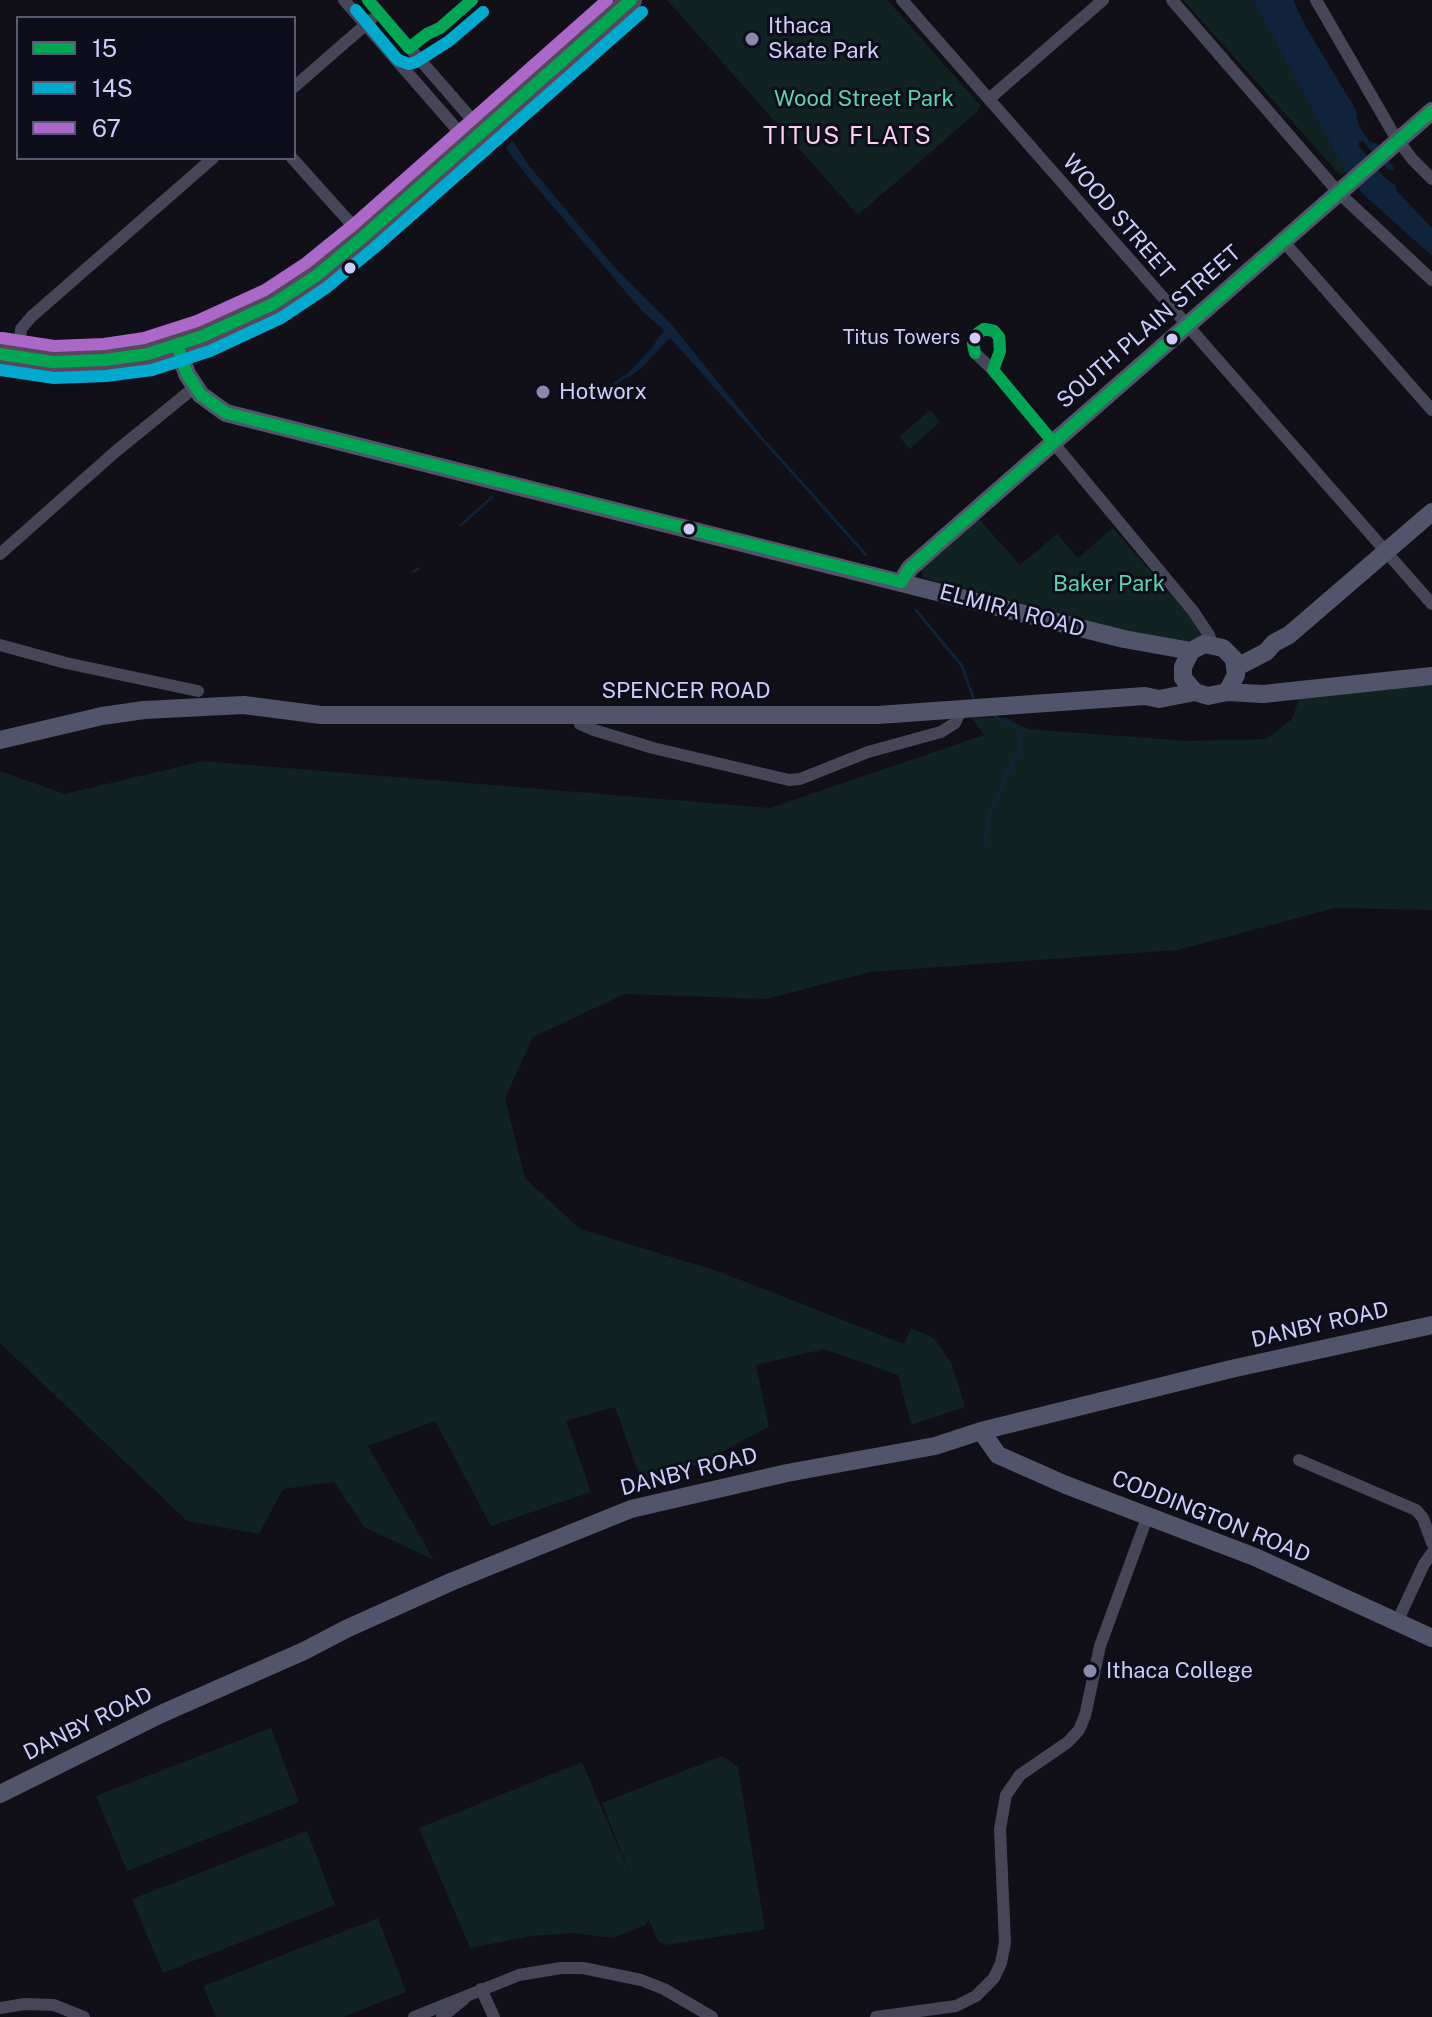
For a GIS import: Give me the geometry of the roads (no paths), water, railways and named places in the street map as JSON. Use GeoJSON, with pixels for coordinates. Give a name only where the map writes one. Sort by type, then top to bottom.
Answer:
{"type":"FeatureCollection","features":[{"type":"Feature","properties":{"kind":"highway"},"geometry":{"type":"LineString","coordinates":[[9,356],[53,362],[148,354],[177,345],[273,304],[316,276],[363,237],[631,0]]}},
{"type":"Feature","properties":{"kind":"street"},"geometry":{"type":"LineString","coordinates":[[344,0],[475,137]]}},
{"type":"Feature","properties":{"kind":"street"},"geometry":{"type":"LineString","coordinates":[[368,0],[409,48],[475,137]]}},
{"type":"Feature","properties":{"kind":"street"},"geometry":{"type":"LineString","coordinates":[[409,48],[440,28],[472,0]]}},
{"type":"Feature","properties":{"kind":"street","name":"WOOD STREET"},"geometry":{"type":"LineString","coordinates":[[902,0],[1432,604]]}},
{"type":"Feature","properties":{"kind":"street"},"geometry":{"type":"LineString","coordinates":[[989,99],[1103,0]]}},
{"type":"Feature","properties":{"kind":"street"},"geometry":{"type":"LineString","coordinates":[[1172,0],[1432,280]]}},
{"type":"Feature","properties":{"kind":"street"},"geometry":{"type":"LineString","coordinates":[[1316,0],[1393,145],[1432,179]]}},
{"type":"Feature","properties":{"kind":"street"},"geometry":{"type":"LineString","coordinates":[[296,85],[379,13]]}},
{"type":"Feature","properties":{"kind":"street","name":"SOUTH PLAIN STREET"},"geometry":{"type":"LineString","coordinates":[[901,582],[910,568],[1432,111]]}},
{"type":"Feature","properties":{"kind":"street"},"geometry":{"type":"LineString","coordinates":[[9,356],[21,329],[31,317],[211,160]]}},
{"type":"Feature","properties":{"kind":"street"},"geometry":{"type":"LineString","coordinates":[[294,160],[363,237]]}},
{"type":"Feature","properties":{"kind":"street"},"geometry":{"type":"LineString","coordinates":[[1284,242],[1432,410]]}},
{"type":"Feature","properties":{"kind":"street","name":"ELMIRA ROAD"},"geometry":{"type":"LineString","coordinates":[[177,345],[195,387],[217,409],[253,421],[1124,639],[1188,672]]}},
{"type":"Feature","properties":{"kind":"street"},"geometry":{"type":"LineString","coordinates":[[993,370],[1202,624],[1228,660],[1227,692]]}},
{"type":"Feature","properties":{"kind":"street"},"geometry":{"type":"LineString","coordinates":[[0,554],[115,452],[195,387]]}},
{"type":"Feature","properties":{"kind":"street"},"geometry":{"type":"LineString","coordinates":[[1228,660],[1274,643],[1310,617],[1432,512]]}},
{"type":"Feature","properties":{"kind":"street"},"geometry":{"type":"LineString","coordinates":[[1276,691],[1204,644],[1188,672],[1208,696],[1227,692],[1263,694],[1432,676]]}},
{"type":"Feature","properties":{"kind":"street"},"geometry":{"type":"LineString","coordinates":[[0,645],[66,663],[198,691]]}},
{"type":"Feature","properties":{"kind":"street","name":"SPENCER ROAD"},"geometry":{"type":"LineString","coordinates":[[0,740],[102,716],[228,705],[264,706],[321,715],[878,715],[1145,696],[1159,699],[1188,672]]}},
{"type":"Feature","properties":{"kind":"street"},"geometry":{"type":"LineString","coordinates":[[576,714],[580,724],[594,730],[653,748],[789,780],[800,779],[868,752],[941,732],[955,723],[961,710]]}},
{"type":"Feature","properties":{"kind":"street","name":"DANBY ROAD"},"geometry":{"type":"LineString","coordinates":[[0,1794],[161,1714],[304,1651],[346,1629],[453,1581],[631,1509],[787,1473],[935,1446],[981,1431],[1231,1369],[1432,1325]]}},
{"type":"Feature","properties":{"kind":"street","name":"CODDINGTON ROAD"},"geometry":{"type":"LineString","coordinates":[[981,1431],[998,1455],[1066,1485],[1255,1557],[1432,1638]]}},
{"type":"Feature","properties":{"kind":"street"},"geometry":{"type":"LineString","coordinates":[[1299,1460],[1416,1510],[1423,1518],[1432,1543]]}},
{"type":"Feature","properties":{"kind":"street"},"geometry":{"type":"LineString","coordinates":[[876,2017],[963,2004],[983,1991],[994,1978],[1005,1943],[1000,1829],[1003,1804],[1010,1787],[1020,1775],[1060,1749],[1079,1730],[1085,1716],[1100,1646],[1148,1515]]}},
{"type":"Feature","properties":{"kind":"street"},"geometry":{"type":"LineString","coordinates":[[1397,1622],[1432,1553]]}},
{"type":"Feature","properties":{"kind":"street"},"geometry":{"type":"LineString","coordinates":[[414,2017],[481,1989],[540,1971],[583,1968],[641,1980],[664,1989],[712,2017]]}},
{"type":"Feature","properties":{"kind":"street"},"geometry":{"type":"LineString","coordinates":[[442,2017],[481,1989]]}},
{"type":"Feature","properties":{"kind":"street"},"geometry":{"type":"LineString","coordinates":[[481,1989],[494,2017]]}},
{"type":"Feature","properties":{"kind":"street"},"geometry":{"type":"LineString","coordinates":[[0,2008],[25,2004],[54,2005],[84,2017]]}},
{"type":"Feature","properties":{"kind":"water"},"geometry":{"type":"Polygon","coordinates":[[[1253,0],[1293,0],[1356,110],[1358,124],[1396,171],[1387,169],[1363,141],[1359,142],[1359,146],[1432,228],[1432,256],[1363,194],[1346,172],[1253,0]]]}},
{"type":"Feature","properties":{"kind":"water"},"geometry":{"type":"Polygon","coordinates":[[[513,141],[530,167],[616,269],[671,324],[768,444],[670,338],[641,368],[623,378],[664,330],[644,313],[532,182],[507,150],[506,147],[513,141]]]}},
{"type":"Feature","properties":{"kind":"waterway"},"geometry":{"type":"LineString","coordinates":[[603,396],[624,377]]}},
{"type":"Feature","properties":{"kind":"waterway"},"geometry":{"type":"LineString","coordinates":[[767,444],[866,555]]}},
{"type":"Feature","properties":{"kind":"waterway"},"geometry":{"type":"LineString","coordinates":[[461,525],[492,497]]}},
{"type":"Feature","properties":{"kind":"waterway"},"geometry":{"type":"LineString","coordinates":[[413,572],[418,569]]}},
{"type":"Feature","properties":{"kind":"waterway"},"geometry":{"type":"LineString","coordinates":[[916,610],[962,666],[973,697]]}},
{"type":"Feature","properties":{"kind":"waterway"},"geometry":{"type":"LineString","coordinates":[[985,842],[988,820],[1021,746],[1021,736],[1013,726],[995,717]]}},
{"type":"Feature","properties":{"kind":"place","name":"Ithaca Skate Park"},"geometry":{"type":"Point","coordinates":[752,39]}},
{"type":"Feature","properties":{"kind":"place","name":"Titus Towers"},"geometry":{"type":"Point","coordinates":[975,338]}},
{"type":"Feature","properties":{"kind":"place","name":"Hotworx"},"geometry":{"type":"Point","coordinates":[543,392]}},
{"type":"Feature","properties":{"kind":"place","name":"Ithaca College"},"geometry":{"type":"Point","coordinates":[1090,1671]}},
{"type":"Feature","properties":{"kind":"district","name":"TITUS FLATS"},"geometry":{"type":"Point","coordinates":[848,137]}},
{"type":"Feature","properties":{"kind":"park label","name":"Wood Street Park"},"geometry":{"type":"Point","coordinates":[864,99]}},
{"type":"Feature","properties":{"kind":"park label","name":"Baker Park"},"geometry":{"type":"Point","coordinates":[1109,584]}}]}
